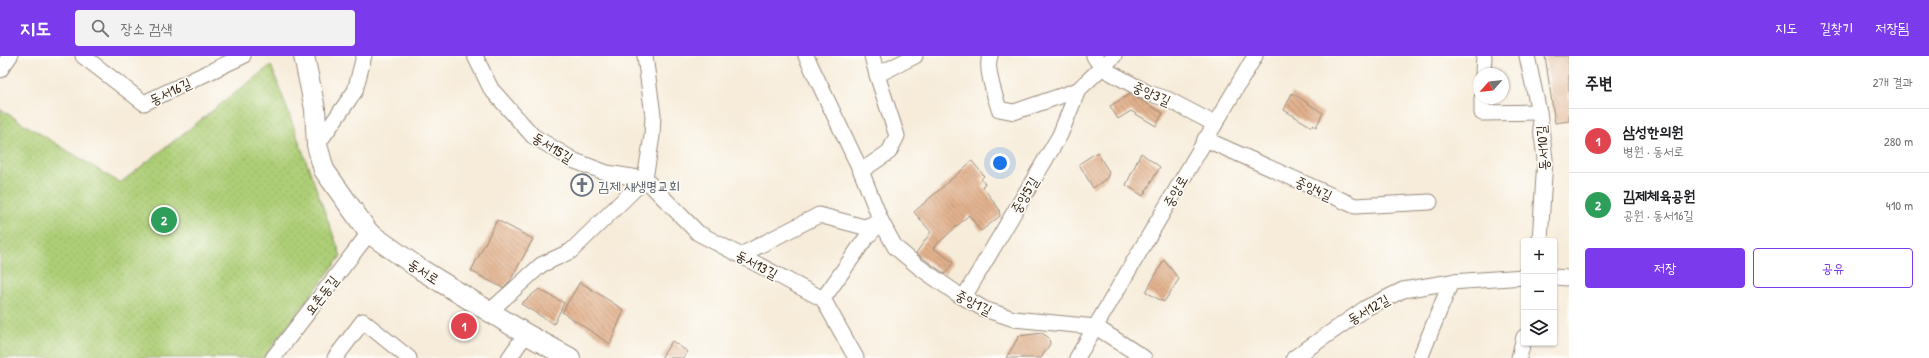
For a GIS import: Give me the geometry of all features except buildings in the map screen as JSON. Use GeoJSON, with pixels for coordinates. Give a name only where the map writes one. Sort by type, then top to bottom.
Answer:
{"type":"FeatureCollection","features":[{"type":"Feature","properties":{"kind":"main road","name":"동서로"},"geometry":{"type":"LineString","coordinates":[[304,56],[315,109],[317,145],[324,170],[368,233],[420,269],[489,312],[570,358]]}},
{"type":"Feature","properties":{"kind":"street"},"geometry":{"type":"LineString","coordinates":[[0,70],[10,56]]}},
{"type":"Feature","properties":{"kind":"street","name":"동서16길"},"geometry":{"type":"LineString","coordinates":[[83,56],[144,103],[243,56]]}},
{"type":"Feature","properties":{"kind":"street"},"geometry":{"type":"LineString","coordinates":[[317,145],[354,91],[364,56]]}},
{"type":"Feature","properties":{"kind":"street","name":"동서15길"},"geometry":{"type":"LineString","coordinates":[[475,56],[491,89],[534,136],[575,161],[607,173],[645,179]]}},
{"type":"Feature","properties":{"kind":"street"},"geometry":{"type":"LineString","coordinates":[[489,312],[541,265],[571,251],[645,179],[651,143],[653,115],[646,56]]}},
{"type":"Feature","properties":{"kind":"street","name":"중앙1길"},"geometry":{"type":"LineString","coordinates":[[806,56],[895,248],[919,268],[964,298],[984,309],[1014,319],[1096,327]]}},
{"type":"Feature","properties":{"kind":"street"},"geometry":{"type":"LineString","coordinates":[[860,171],[889,152],[896,136],[872,56]]}},
{"type":"Feature","properties":{"kind":"street"},"geometry":{"type":"LineString","coordinates":[[877,75],[914,56]]}},
{"type":"Feature","properties":{"kind":"street","name":"중앙5길"},"geometry":{"type":"LineString","coordinates":[[990,56],[988,61],[992,82],[1000,109],[1014,112],[1078,90]]}},
{"type":"Feature","properties":{"kind":"street","name":"중앙5길"},"geometry":{"type":"LineString","coordinates":[[964,298],[1060,135],[1078,90],[1098,62],[1114,56]]}},
{"type":"Feature","properties":{"kind":"street","name":"중앙로"},"geometry":{"type":"LineString","coordinates":[[1077,358],[1255,56]]}},
{"type":"Feature","properties":{"kind":"street"},"geometry":{"type":"LineString","coordinates":[[1483,68],[1484,56]]}},
{"type":"Feature","properties":{"kind":"street","name":"동서10길"},"geometry":{"type":"LineString","coordinates":[[1527,56],[1539,112],[1545,159],[1540,238]]}},
{"type":"Feature","properties":{"kind":"street","name":"중앙3길"},"geometry":{"type":"LineString","coordinates":[[1098,62],[1148,93],[1167,99],[1215,124]]}},
{"type":"Feature","properties":{"kind":"street"},"geometry":{"type":"LineString","coordinates":[[1482,104],[1482,114],[1539,112]]}},
{"type":"Feature","properties":{"kind":"street","name":"중앙4길"},"geometry":{"type":"LineString","coordinates":[[1205,139],[1355,206],[1430,202]]}},
{"type":"Feature","properties":{"kind":"street","name":"동서13길"},"geometry":{"type":"LineString","coordinates":[[645,179],[698,232],[823,299]]}},
{"type":"Feature","properties":{"kind":"street"},"geometry":{"type":"LineString","coordinates":[[741,255],[819,215],[864,227],[882,221]]}},
{"type":"Feature","properties":{"kind":"street"},"geometry":{"type":"LineString","coordinates":[[856,358],[823,299],[866,238],[882,221]]}},
{"type":"Feature","properties":{"kind":"street","name":"요촌동길"},"geometry":{"type":"LineString","coordinates":[[273,358],[368,233]]}},
{"type":"Feature","properties":{"kind":"street","name":"동서12길"},"geometry":{"type":"LineString","coordinates":[[1294,358],[1366,308],[1403,290],[1451,282],[1521,277]]}},
{"type":"Feature","properties":{"kind":"street"},"geometry":{"type":"LineString","coordinates":[[1557,277],[1569,278]]}},
{"type":"Feature","properties":{"kind":"street"},"geometry":{"type":"LineString","coordinates":[[1420,358],[1451,282]]}},
{"type":"Feature","properties":{"kind":"street"},"geometry":{"type":"LineString","coordinates":[[335,358],[363,321],[409,358]]}},
{"type":"Feature","properties":{"kind":"street"},"geometry":{"type":"LineString","coordinates":[[1096,327],[1144,358]]}},
{"type":"Feature","properties":{"kind":"street"},"geometry":{"type":"LineString","coordinates":[[509,358],[526,334]]}},
{"type":"Feature","properties":{"kind":"street"},"geometry":{"type":"LineString","coordinates":[[1519,358],[1522,346]]}},
{"type":"Feature","properties":{"kind":"green space"},"geometry":{"type":"Polygon","coordinates":[[[271,65],[341,256],[263,358],[0,358],[0,109],[120,183],[271,65]]]}},
{"type":"Feature","properties":{"kind":"place","name":"김제 새생명교회"},"geometry":{"type":"Point","coordinates":[582,185]}},
{"type":"Feature","properties":{"kind":"place","name":"김제체육공원"},"geometry":{"type":"Point","coordinates":[164,220]}},
{"type":"Feature","properties":{"kind":"place","name":"삼성한의원"},"geometry":{"type":"Point","coordinates":[464,326]}}]}
